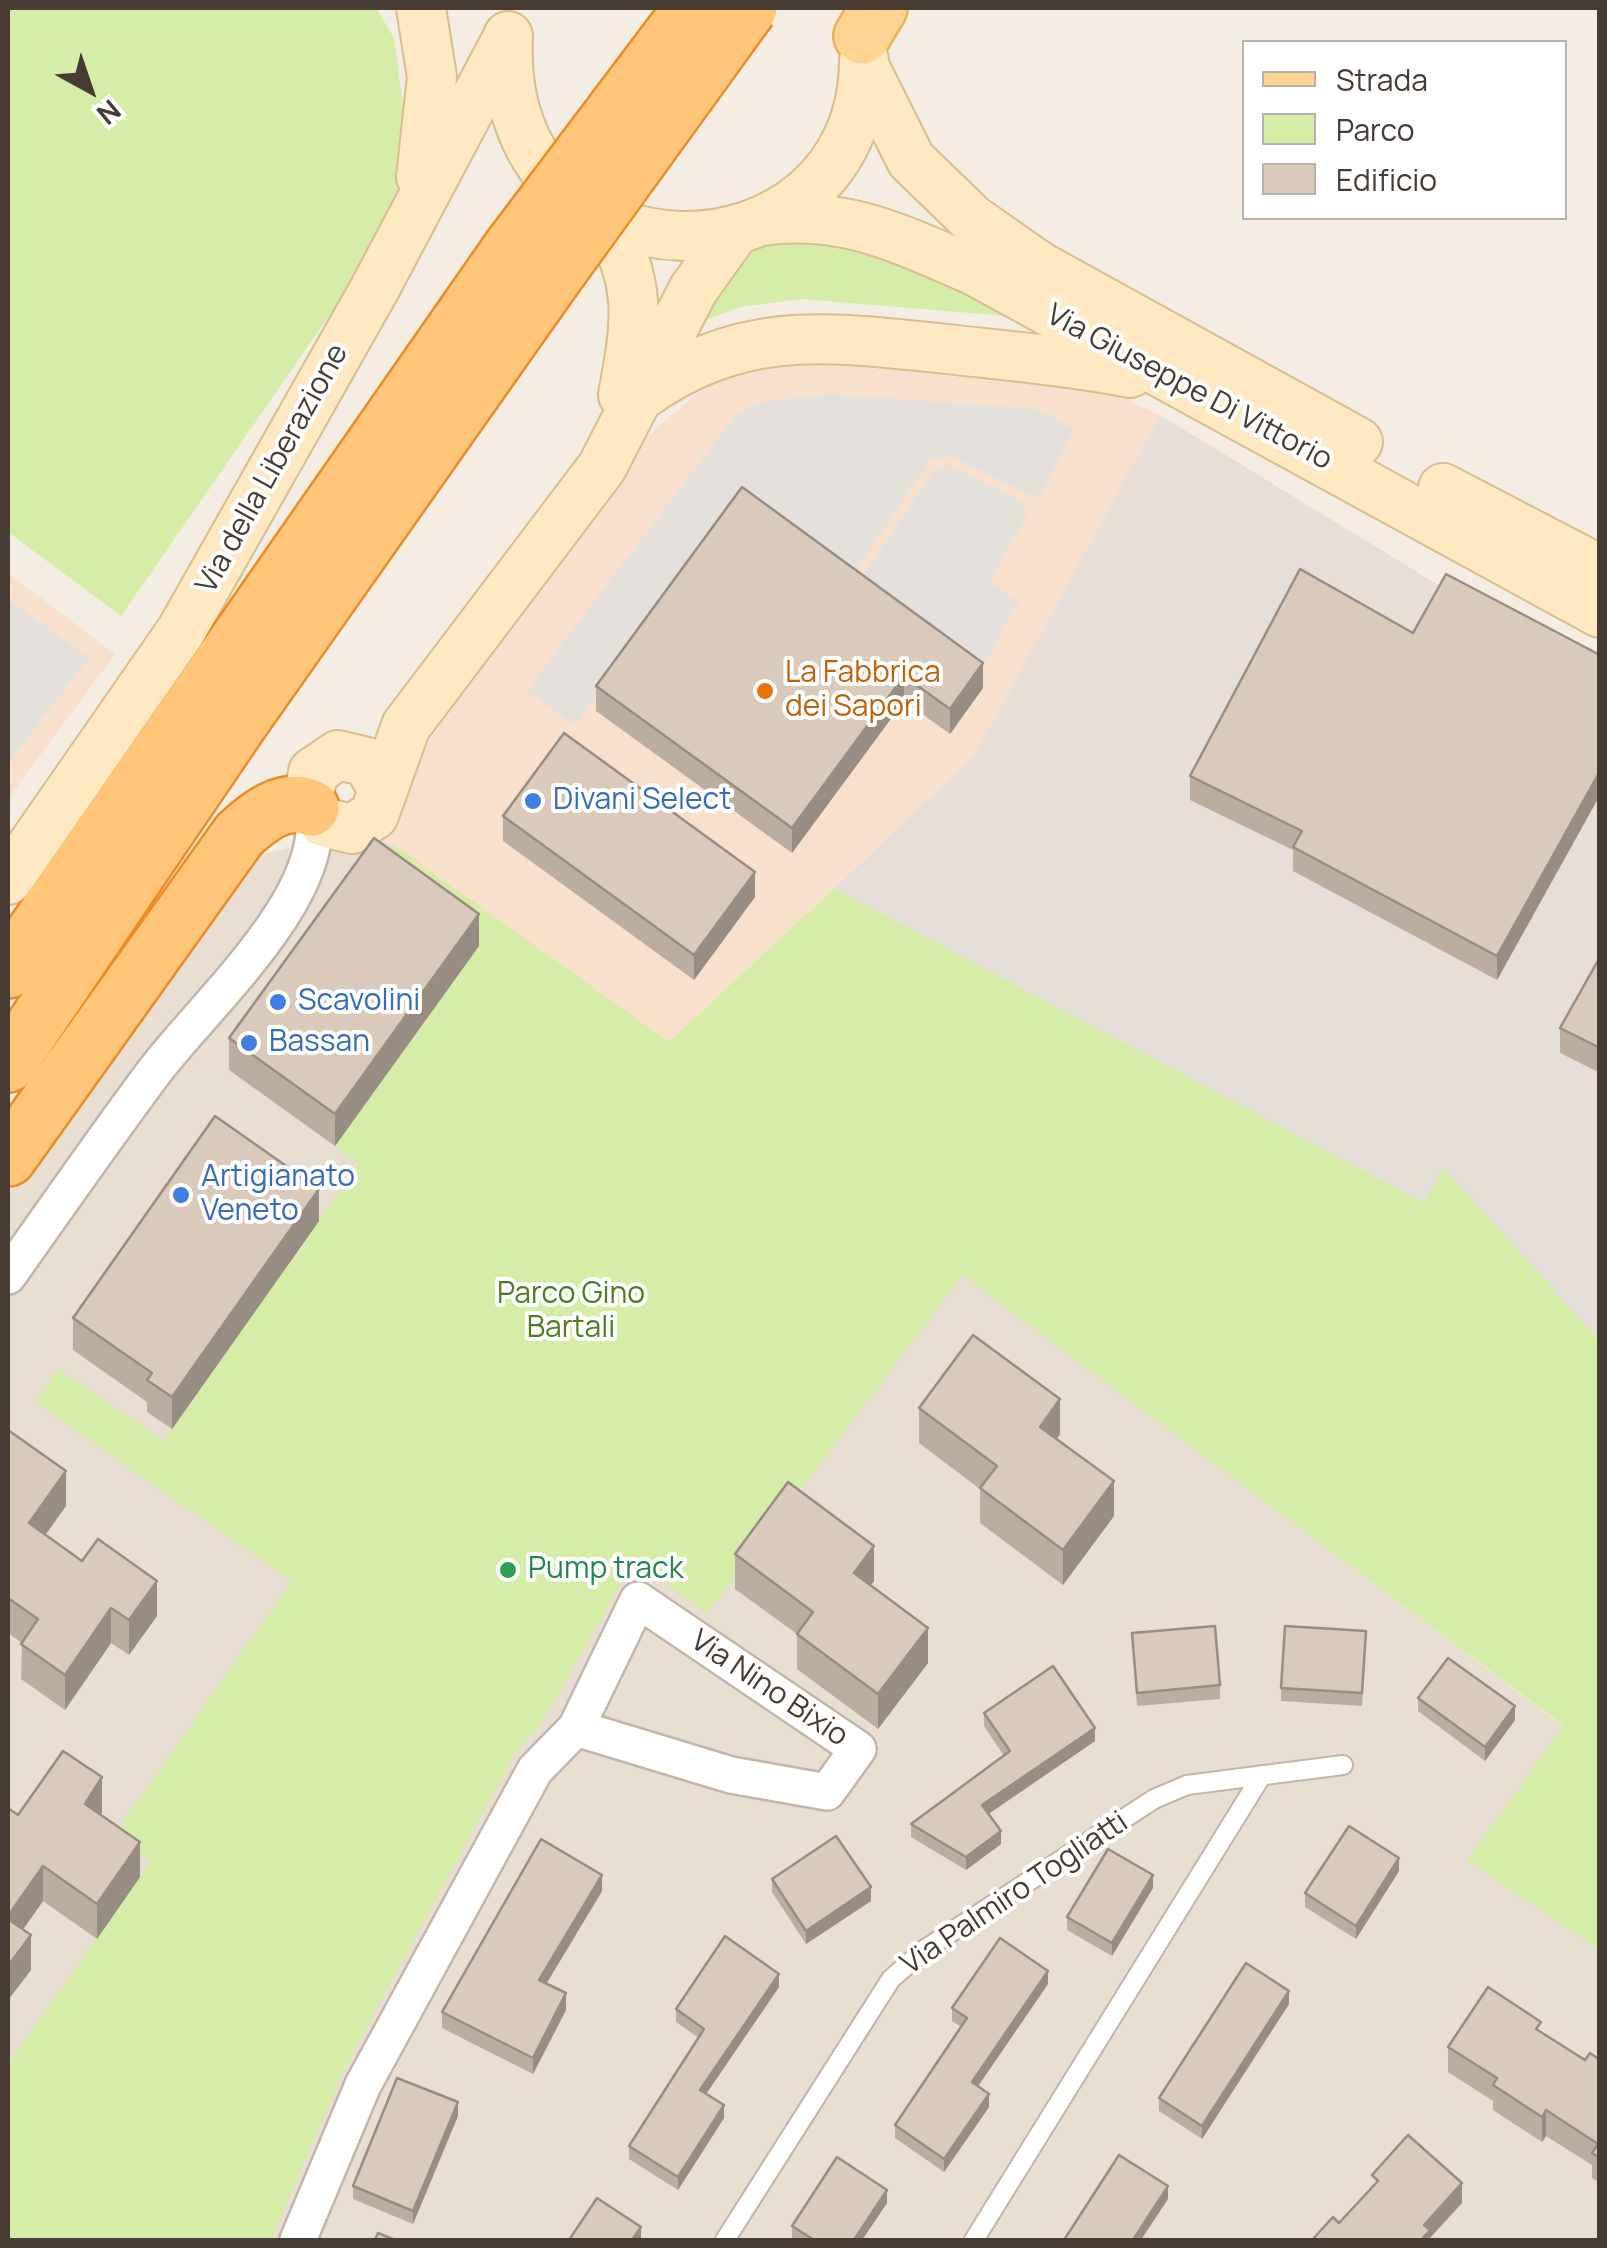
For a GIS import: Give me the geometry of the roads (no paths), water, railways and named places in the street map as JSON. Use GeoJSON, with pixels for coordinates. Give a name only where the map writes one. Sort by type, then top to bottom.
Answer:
{"type":"FeatureCollection","features":[{"type":"Feature","properties":{"kind":"highway"},"geometry":{"type":"LineString","coordinates":[[8,1064],[241,721],[692,8]]}},
{"type":"Feature","properties":{"kind":"highway"},"geometry":{"type":"LineString","coordinates":[[8,970],[531,264],[749,8]]}},
{"type":"Feature","properties":{"kind":"highway"},"geometry":{"type":"LineString","coordinates":[[8,1158],[239,835],[277,808],[298,804],[312,810]]}},
{"type":"Feature","properties":{"kind":"main road"},"geometry":{"type":"LineString","coordinates":[[417,210],[432,77],[421,8]]}},
{"type":"Feature","properties":{"kind":"main road"},"geometry":{"type":"LineString","coordinates":[[511,23],[508,86],[530,148],[552,180],[604,218],[622,246],[634,285],[633,336],[614,443]]}},
{"type":"Feature","properties":{"kind":"main road","name":"Via della Liberazione"},"geometry":{"type":"LineString","coordinates":[[8,880],[181,631],[417,210],[511,23]]}},
{"type":"Feature","properties":{"kind":"main road"},"geometry":{"type":"LineString","coordinates":[[443,674],[412,707],[312,772],[307,790],[312,810],[340,829],[373,806],[406,726],[602,466],[693,290],[748,226],[809,188],[832,161],[860,98],[865,29]]}},
{"type":"Feature","properties":{"kind":"main road","name":"Via Giuseppe Di Vittorio"},"geometry":{"type":"LineString","coordinates":[[865,29],[910,160],[938,191],[1039,266],[1600,570]]}},
{"type":"Feature","properties":{"kind":"main road","name":"Via Giuseppe Di Vittorio"},"geometry":{"type":"LineString","coordinates":[[604,218],[652,235],[682,238],[800,215],[830,217],[884,232],[973,270],[1600,613]]}},
{"type":"Feature","properties":{"kind":"main road"},"geometry":{"type":"LineString","coordinates":[[640,397],[714,355],[751,343],[807,336],[1082,363],[1170,381]]}},
{"type":"Feature","properties":{"kind":"main road"},"geometry":{"type":"LineString","coordinates":[[338,755],[367,762],[373,806]]}},
{"type":"Feature","properties":{"kind":"street"},"geometry":{"type":"LineString","coordinates":[[8,1276],[156,1069],[373,806]]}},
{"type":"Feature","properties":{"kind":"street"},"geometry":{"type":"LineString","coordinates":[[264,941],[308,856],[315,825],[312,810]]}},
{"type":"Feature","properties":{"kind":"street","name":"Via Nino Bixio"},"geometry":{"type":"LineString","coordinates":[[298,2240],[363,2085],[535,1770],[576,1728],[638,1600],[858,1749],[827,1792],[731,1775],[576,1728]]}},
{"type":"Feature","properties":{"kind":"lane","name":"Via Palmiro Togliatti"},"geometry":{"type":"LineString","coordinates":[[725,2240],[891,1979],[924,1950],[1154,1799],[1187,1785],[1344,1765]]}},
{"type":"Feature","properties":{"kind":"lane"},"geometry":{"type":"LineString","coordinates":[[974,2240],[1262,1775]]}},
{"type":"Feature","properties":{"kind":"place","name":"La Fabbrica dei Sapori"},"geometry":{"type":"Point","coordinates":[765,691]}},
{"type":"Feature","properties":{"kind":"place","name":"Divani Select"},"geometry":{"type":"Point","coordinates":[533,801]}},
{"type":"Feature","properties":{"kind":"place","name":"Scavolini"},"geometry":{"type":"Point","coordinates":[278,1002]}},
{"type":"Feature","properties":{"kind":"place","name":"Bassan"},"geometry":{"type":"Point","coordinates":[249,1043]}},
{"type":"Feature","properties":{"kind":"place","name":"Artigianato Veneto"},"geometry":{"type":"Point","coordinates":[181,1195]}},
{"type":"Feature","properties":{"kind":"place","name":"Pump track"},"geometry":{"type":"Point","coordinates":[508,1570]}},
{"type":"Feature","properties":{"kind":"park label","name":"Parco Gino Bartali"},"geometry":{"type":"Point","coordinates":[571,1312]}}]}
